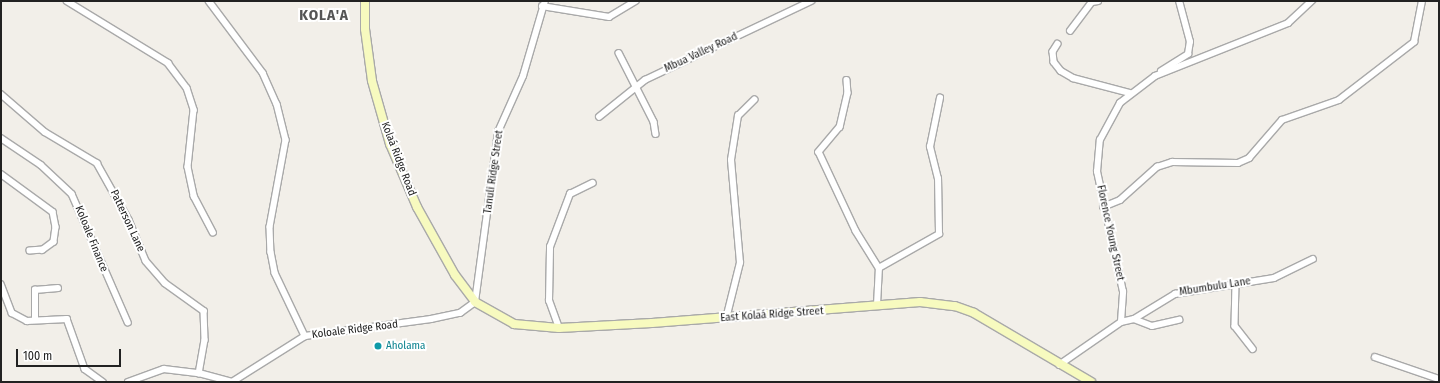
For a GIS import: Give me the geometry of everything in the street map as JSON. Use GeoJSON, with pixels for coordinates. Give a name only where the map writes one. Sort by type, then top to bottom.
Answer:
{"type":"FeatureCollection","features":[{"type":"Feature","properties":{"kind":"street"},"geometry":{"type":"LineString","coordinates":[[67,1],[168,62],[188,88],[194,110],[188,167],[194,196],[213,232]]}},
{"type":"Feature","properties":{"kind":"street"},"geometry":{"type":"LineString","coordinates":[[209,1],[263,73],[277,104],[286,140],[270,227],[271,252],[275,273],[306,336]]}},
{"type":"Feature","properties":{"kind":"street","name":"Kolaá Ridge Road"},"geometry":{"type":"LineString","coordinates":[[365,1],[365,29],[372,81],[390,144],[417,207],[455,275],[475,302]]}},
{"type":"Feature","properties":{"kind":"street"},"geometry":{"type":"LineString","coordinates":[[544,4],[609,17],[636,1]]}},
{"type":"Feature","properties":{"kind":"street","name":"Mbua Valley Road"},"geometry":{"type":"LineString","coordinates":[[599,117],[637,86],[811,1]]}},
{"type":"Feature","properties":{"kind":"street"},"geometry":{"type":"LineString","coordinates":[[1070,31],[1092,2],[1098,1]]}},
{"type":"Feature","properties":{"kind":"street"},"geometry":{"type":"LineString","coordinates":[[1155,76],[1188,54],[1190,42],[1179,1]]}},
{"type":"Feature","properties":{"kind":"street","name":"Florence Young Street"},"geometry":{"type":"LineString","coordinates":[[1121,322],[1123,292],[1103,207],[1097,172],[1100,140],[1112,116],[1130,92],[1155,76],[1288,23],[1312,1]]}},
{"type":"Feature","properties":{"kind":"street"},"geometry":{"type":"LineString","coordinates":[[1103,207],[1120,200],[1156,167],[1172,162],[1238,163],[1249,158],[1282,120],[1339,100],[1414,42],[1422,1]]}},
{"type":"Feature","properties":{"kind":"street","name":"Tanuli Ridge Street"},"geometry":{"type":"LineString","coordinates":[[475,302],[498,132],[523,76],[544,4]]}},
{"type":"Feature","properties":{"kind":"street"},"geometry":{"type":"LineString","coordinates":[[1058,44],[1053,52],[1054,62],[1061,71],[1073,78],[1130,92]]}},
{"type":"Feature","properties":{"kind":"street"},"geometry":{"type":"LineString","coordinates":[[619,53],[637,86],[656,134]]}},
{"type":"Feature","properties":{"kind":"street"},"geometry":{"type":"LineString","coordinates":[[847,80],[848,94],[840,127],[819,152],[856,231],[879,268],[877,305]]}},
{"type":"Feature","properties":{"kind":"street","name":"Patterson Lane"},"geometry":{"type":"LineString","coordinates":[[1,94],[45,132],[97,163],[129,220],[146,261],[165,283],[204,311],[205,340],[199,373]]}},
{"type":"Feature","properties":{"kind":"street"},"geometry":{"type":"LineString","coordinates":[[879,268],[939,234],[938,179],[930,147],[940,98]]}},
{"type":"Feature","properties":{"kind":"street"},"geometry":{"type":"LineString","coordinates":[[726,319],[740,263],[740,234],[731,160],[738,116],[754,100]]}},
{"type":"Feature","properties":{"kind":"street","name":"Koloale Finance"},"geometry":{"type":"LineString","coordinates":[[1,138],[41,165],[72,194],[128,322]]}},
{"type":"Feature","properties":{"kind":"street"},"geometry":{"type":"LineString","coordinates":[[1,174],[53,212],[56,227],[54,242],[43,250],[30,251]]}},
{"type":"Feature","properties":{"kind":"street"},"geometry":{"type":"LineString","coordinates":[[559,328],[549,301],[550,247],[570,194],[594,183]]}},
{"type":"Feature","properties":{"kind":"street","name":"Mbumbulu Lane"},"geometry":{"type":"LineString","coordinates":[[1121,322],[1134,319],[1175,294],[1274,278],[1312,259]]}},
{"type":"Feature","properties":{"kind":"street"},"geometry":{"type":"LineString","coordinates":[[1,284],[12,312],[27,321],[67,319],[72,327],[85,369],[103,382]]}},
{"type":"Feature","properties":{"kind":"street"},"geometry":{"type":"LineString","coordinates":[[1236,284],[1235,326],[1253,349]]}},
{"type":"Feature","properties":{"kind":"street"},"geometry":{"type":"LineString","coordinates":[[35,320],[35,290],[58,288]]}},
{"type":"Feature","properties":{"kind":"street","name":"Koloale Ridge Road"},"geometry":{"type":"LineString","coordinates":[[128,382],[164,369],[199,373],[211,379],[232,382],[240,379],[306,336],[431,319],[460,313],[475,302]]}},
{"type":"Feature","properties":{"kind":"street","name":"East Kolaá Ridge Street"},"geometry":{"type":"LineString","coordinates":[[475,302],[514,324],[559,328],[726,319],[920,302],[955,306],[974,313],[1059,365],[1091,382]]}},
{"type":"Feature","properties":{"kind":"street"},"geometry":{"type":"LineString","coordinates":[[1134,319],[1152,326],[1179,320]]}},
{"type":"Feature","properties":{"kind":"street"},"geometry":{"type":"LineString","coordinates":[[1059,365],[1121,322]]}},
{"type":"Feature","properties":{"kind":"street"},"geometry":{"type":"LineString","coordinates":[[1375,357],[1439,379]]}},
{"type":"Feature","properties":{"kind":"place","name":"Aholama"},"geometry":{"type":"Point","coordinates":[378,346]}},
{"type":"Feature","properties":{"kind":"district","name":"KOLA'A"},"geometry":{"type":"Point","coordinates":[324,16]}}]}
